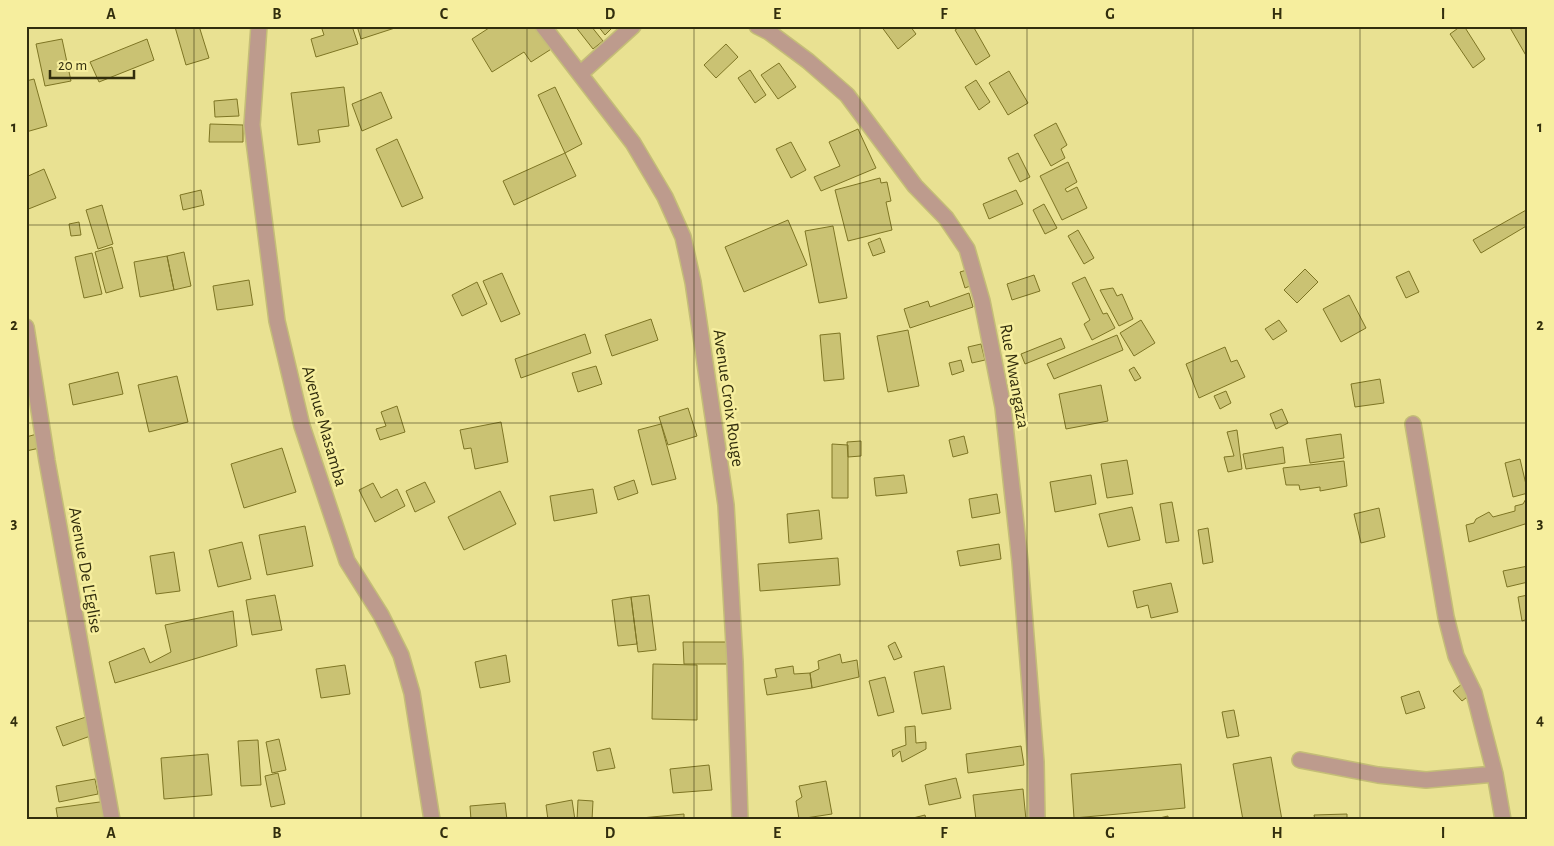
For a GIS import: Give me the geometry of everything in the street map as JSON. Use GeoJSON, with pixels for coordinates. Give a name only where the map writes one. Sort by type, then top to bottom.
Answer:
{"type":"FeatureCollection","features":[{"type":"Feature","properties":{"kind":"street","name":"Avenue Masamba"},"geometry":{"type":"LineString","coordinates":[[259,26],[252,125],[277,321],[302,426],[347,561],[381,615],[401,655],[412,693],[432,820]]}},
{"type":"Feature","properties":{"kind":"street","name":"Avenue Croix Rouge"},"geometry":{"type":"LineString","coordinates":[[543,26],[633,142],[665,197],[683,236],[726,505],[740,820]]}},
{"type":"Feature","properties":{"kind":"street"},"geometry":{"type":"LineString","coordinates":[[580,74],[633,26]]}},
{"type":"Feature","properties":{"kind":"street","name":"Rue Mwangaza"},"geometry":{"type":"LineString","coordinates":[[757,26],[769,32],[808,61],[847,95],[915,186],[946,218],[967,249],[982,301],[1003,407],[1020,562],[1036,762],[1037,820]]}},
{"type":"Feature","properties":{"kind":"street","name":"Avenue De L'Eglise"},"geometry":{"type":"LineString","coordinates":[[26,327],[47,461],[112,820]]}},
{"type":"Feature","properties":{"kind":"street"},"geometry":{"type":"LineString","coordinates":[[1413,424],[1446,617],[1456,656],[1474,693],[1495,774],[1503,820]]}},
{"type":"Feature","properties":{"kind":"street"},"geometry":{"type":"LineString","coordinates":[[1300,760],[1378,774],[1426,780],[1495,774]]}},
{"type":"Feature","properties":{"kind":"building"},"geometry":{"type":"Polygon","coordinates":[[[199,26],[209,58],[186,65],[175,27],[199,26]]]}},
{"type":"Feature","properties":{"kind":"building"},"geometry":{"type":"Polygon","coordinates":[[[321,26],[352,26],[358,44],[316,57],[311,39],[324,35],[321,26]]]}},
{"type":"Feature","properties":{"kind":"building"},"geometry":{"type":"Polygon","coordinates":[[[357,26],[401,26],[361,39],[357,26]]]}},
{"type":"Feature","properties":{"kind":"building"},"geometry":{"type":"Polygon","coordinates":[[[492,26],[535,26],[556,46],[531,62],[524,52],[492,72],[472,39],[492,26]]]}},
{"type":"Feature","properties":{"kind":"building"},"geometry":{"type":"Polygon","coordinates":[[[575,26],[591,26],[603,41],[593,49],[575,26]]]}},
{"type":"Feature","properties":{"kind":"building"},"geometry":{"type":"Polygon","coordinates":[[[598,26],[614,26],[605,35],[598,26]]]}},
{"type":"Feature","properties":{"kind":"building"},"geometry":{"type":"Polygon","coordinates":[[[881,26],[910,26],[916,34],[898,49],[881,26]]]}},
{"type":"Feature","properties":{"kind":"building"},"geometry":{"type":"Polygon","coordinates":[[[961,26],[973,26],[990,56],[976,65],[955,30],[961,26]]]}},
{"type":"Feature","properties":{"kind":"building"},"geometry":{"type":"Polygon","coordinates":[[[1464,26],[1485,59],[1473,68],[1450,34],[1464,26]]]}},
{"type":"Feature","properties":{"kind":"building"},"geometry":{"type":"Polygon","coordinates":[[[1509,26],[1528,26],[1528,59],[1509,26]]]}},
{"type":"Feature","properties":{"kind":"building"},"geometry":{"type":"Polygon","coordinates":[[[62,39],[71,81],[45,86],[36,44],[62,39]]]}},
{"type":"Feature","properties":{"kind":"building"},"geometry":{"type":"Polygon","coordinates":[[[147,39],[154,60],[99,82],[90,62],[147,39]]]}},
{"type":"Feature","properties":{"kind":"building"},"geometry":{"type":"Polygon","coordinates":[[[726,44],[738,57],[716,78],[704,65],[726,44]]]}},
{"type":"Feature","properties":{"kind":"building"},"geometry":{"type":"Polygon","coordinates":[[[779,63],[796,87],[778,99],[761,75],[779,63]]]}},
{"type":"Feature","properties":{"kind":"building"},"geometry":{"type":"Polygon","coordinates":[[[750,70],[766,95],[755,103],[738,78],[750,70]]]}},
{"type":"Feature","properties":{"kind":"building"},"geometry":{"type":"Polygon","coordinates":[[[1009,71],[1028,103],[1008,115],[989,83],[1009,71]]]}},
{"type":"Feature","properties":{"kind":"building"},"geometry":{"type":"Polygon","coordinates":[[[34,79],[47,126],[26,132],[26,81],[34,79]]]}},
{"type":"Feature","properties":{"kind":"building"},"geometry":{"type":"Polygon","coordinates":[[[976,80],[990,102],[979,110],[965,87],[976,80]]]}},
{"type":"Feature","properties":{"kind":"building"},"geometry":{"type":"Polygon","coordinates":[[[344,87],[349,126],[318,130],[320,142],[298,145],[291,93],[344,87]]]}},
{"type":"Feature","properties":{"kind":"building"},"geometry":{"type":"Polygon","coordinates":[[[555,87],[582,144],[565,153],[538,95],[555,87]]]}},
{"type":"Feature","properties":{"kind":"building"},"geometry":{"type":"Polygon","coordinates":[[[381,92],[392,118],[362,131],[352,104],[381,92]]]}},
{"type":"Feature","properties":{"kind":"building"},"geometry":{"type":"Polygon","coordinates":[[[237,99],[239,116],[215,117],[214,101],[237,99]]]}},
{"type":"Feature","properties":{"kind":"building"},"geometry":{"type":"Polygon","coordinates":[[[1056,123],[1067,145],[1061,149],[1065,158],[1051,166],[1034,135],[1056,123]]]}},
{"type":"Feature","properties":{"kind":"building"},"geometry":{"type":"Polygon","coordinates":[[[210,124],[243,125],[243,142],[209,142],[210,124]]]}},
{"type":"Feature","properties":{"kind":"building"},"geometry":{"type":"Polygon","coordinates":[[[858,129],[876,168],[821,191],[814,177],[840,166],[829,142],[858,129]]]}},
{"type":"Feature","properties":{"kind":"building"},"geometry":{"type":"Polygon","coordinates":[[[397,139],[423,198],[402,207],[376,149],[397,139]]]}},
{"type":"Feature","properties":{"kind":"building"},"geometry":{"type":"Polygon","coordinates":[[[791,142],[806,170],[791,178],[776,149],[791,142]]]}},
{"type":"Feature","properties":{"kind":"building"},"geometry":{"type":"Polygon","coordinates":[[[565,153],[576,176],[514,205],[503,181],[565,153]]]}},
{"type":"Feature","properties":{"kind":"building"},"geometry":{"type":"Polygon","coordinates":[[[1018,153],[1030,177],[1020,182],[1008,158],[1018,153]]]}},
{"type":"Feature","properties":{"kind":"building"},"geometry":{"type":"Polygon","coordinates":[[[1068,162],[1077,182],[1065,189],[1067,192],[1077,187],[1087,208],[1062,220],[1040,176],[1068,162]]]}},
{"type":"Feature","properties":{"kind":"building"},"geometry":{"type":"Polygon","coordinates":[[[44,169],[56,198],[26,210],[26,177],[44,169]]]}},
{"type":"Feature","properties":{"kind":"building"},"geometry":{"type":"Polygon","coordinates":[[[880,178],[881,183],[887,182],[891,201],[886,202],[892,230],[848,241],[835,190],[880,178]]]}},
{"type":"Feature","properties":{"kind":"building"},"geometry":{"type":"Polygon","coordinates":[[[201,190],[204,205],[183,210],[180,195],[201,190]]]}},
{"type":"Feature","properties":{"kind":"building"},"geometry":{"type":"Polygon","coordinates":[[[1016,190],[1023,204],[989,219],[983,204],[1016,190]]]}},
{"type":"Feature","properties":{"kind":"building"},"geometry":{"type":"Polygon","coordinates":[[[1044,204],[1057,228],[1045,234],[1033,210],[1044,204]]]}},
{"type":"Feature","properties":{"kind":"building"},"geometry":{"type":"Polygon","coordinates":[[[102,205],[113,244],[98,249],[86,210],[102,205]]]}},
{"type":"Feature","properties":{"kind":"building"},"geometry":{"type":"Polygon","coordinates":[[[1528,209],[1528,225],[1481,253],[1473,240],[1528,209]]]}},
{"type":"Feature","properties":{"kind":"building"},"geometry":{"type":"Polygon","coordinates":[[[788,220],[807,265],[744,292],[725,247],[788,220]]]}},
{"type":"Feature","properties":{"kind":"building"},"geometry":{"type":"Polygon","coordinates":[[[79,222],[81,235],[71,236],[69,224],[79,222]]]}},
{"type":"Feature","properties":{"kind":"building"},"geometry":{"type":"Polygon","coordinates":[[[833,226],[847,298],[819,303],[805,231],[833,226]]]}},
{"type":"Feature","properties":{"kind":"building"},"geometry":{"type":"Polygon","coordinates":[[[1078,230],[1094,258],[1084,264],[1068,236],[1078,230]]]}},
{"type":"Feature","properties":{"kind":"building"},"geometry":{"type":"Polygon","coordinates":[[[880,238],[885,252],[873,256],[868,243],[880,238]]]}},
{"type":"Feature","properties":{"kind":"building"},"geometry":{"type":"Polygon","coordinates":[[[112,247],[123,288],[106,293],[95,252],[112,247]]]}},
{"type":"Feature","properties":{"kind":"building"},"geometry":{"type":"Polygon","coordinates":[[[184,252],[191,286],[174,290],[167,256],[184,252]]]}},
{"type":"Feature","properties":{"kind":"building"},"geometry":{"type":"Polygon","coordinates":[[[92,253],[102,294],[84,298],[75,257],[92,253]]]}},
{"type":"Feature","properties":{"kind":"building"},"geometry":{"type":"Polygon","coordinates":[[[167,256],[174,290],[140,297],[134,262],[167,256]]]}},
{"type":"Feature","properties":{"kind":"building"},"geometry":{"type":"Polygon","coordinates":[[[970,269],[975,284],[965,288],[960,272],[970,269]]]}},
{"type":"Feature","properties":{"kind":"building"},"geometry":{"type":"Polygon","coordinates":[[[1305,269],[1318,282],[1297,303],[1284,290],[1305,269]]]}},
{"type":"Feature","properties":{"kind":"building"},"geometry":{"type":"Polygon","coordinates":[[[1409,271],[1419,292],[1406,298],[1396,277],[1409,271]]]}},
{"type":"Feature","properties":{"kind":"building"},"geometry":{"type":"Polygon","coordinates":[[[502,273],[520,314],[501,322],[483,281],[502,273]]]}},
{"type":"Feature","properties":{"kind":"building"},"geometry":{"type":"Polygon","coordinates":[[[1034,275],[1040,291],[1012,300],[1007,284],[1034,275]]]}},
{"type":"Feature","properties":{"kind":"building"},"geometry":{"type":"Polygon","coordinates":[[[1085,277],[1103,314],[1107,313],[1115,328],[1092,340],[1084,324],[1090,320],[1072,283],[1085,277]]]}},
{"type":"Feature","properties":{"kind":"building"},"geometry":{"type":"Polygon","coordinates":[[[249,280],[253,305],[217,310],[213,286],[249,280]]]}},
{"type":"Feature","properties":{"kind":"building"},"geometry":{"type":"Polygon","coordinates":[[[477,282],[487,304],[462,316],[452,295],[477,282]]]}},
{"type":"Feature","properties":{"kind":"building"},"geometry":{"type":"Polygon","coordinates":[[[1113,288],[1117,296],[1122,294],[1133,319],[1119,326],[1100,290],[1113,288]]]}},
{"type":"Feature","properties":{"kind":"building"},"geometry":{"type":"Polygon","coordinates":[[[969,293],[973,307],[910,328],[904,309],[928,301],[930,307],[969,293]]]}},
{"type":"Feature","properties":{"kind":"building"},"geometry":{"type":"Polygon","coordinates":[[[1349,295],[1366,328],[1341,342],[1323,309],[1349,295]]]}},
{"type":"Feature","properties":{"kind":"building"},"geometry":{"type":"Polygon","coordinates":[[[651,319],[658,340],[612,356],[605,335],[651,319]]]}},
{"type":"Feature","properties":{"kind":"building"},"geometry":{"type":"Polygon","coordinates":[[[1141,320],[1155,343],[1134,356],[1120,333],[1141,320]]]}},
{"type":"Feature","properties":{"kind":"building"},"geometry":{"type":"Polygon","coordinates":[[[1279,320],[1287,331],[1273,340],[1265,329],[1279,320]]]}},
{"type":"Feature","properties":{"kind":"building"},"geometry":{"type":"Polygon","coordinates":[[[908,330],[919,386],[888,392],[877,336],[908,330]]]}},
{"type":"Feature","properties":{"kind":"building"},"geometry":{"type":"Polygon","coordinates":[[[840,333],[844,379],[824,381],[820,335],[840,333]]]}},
{"type":"Feature","properties":{"kind":"building"},"geometry":{"type":"Polygon","coordinates":[[[585,334],[591,353],[521,378],[515,359],[585,334]]]}},
{"type":"Feature","properties":{"kind":"building"},"geometry":{"type":"Polygon","coordinates":[[[1117,335],[1123,350],[1054,379],[1047,364],[1117,335]]]}},
{"type":"Feature","properties":{"kind":"building"},"geometry":{"type":"Polygon","coordinates":[[[1061,338],[1065,348],[1025,364],[1021,354],[1061,338]]]}},
{"type":"Feature","properties":{"kind":"building"},"geometry":{"type":"Polygon","coordinates":[[[981,344],[985,360],[972,363],[968,347],[981,344]]]}},
{"type":"Feature","properties":{"kind":"building"},"geometry":{"type":"Polygon","coordinates":[[[1225,347],[1231,362],[1237,360],[1245,377],[1199,398],[1186,364],[1225,347]]]}},
{"type":"Feature","properties":{"kind":"building"},"geometry":{"type":"Polygon","coordinates":[[[961,360],[964,371],[952,375],[949,363],[961,360]]]}},
{"type":"Feature","properties":{"kind":"building"},"geometry":{"type":"Polygon","coordinates":[[[596,366],[602,384],[578,392],[572,373],[596,366]]]}},
{"type":"Feature","properties":{"kind":"building"},"geometry":{"type":"Polygon","coordinates":[[[1134,367],[1141,378],[1135,381],[1129,370],[1134,367]]]}},
{"type":"Feature","properties":{"kind":"building"},"geometry":{"type":"Polygon","coordinates":[[[118,372],[123,394],[73,405],[69,384],[118,372]]]}},
{"type":"Feature","properties":{"kind":"building"},"geometry":{"type":"Polygon","coordinates":[[[177,376],[188,422],[149,432],[138,385],[177,376]]]}},
{"type":"Feature","properties":{"kind":"building"},"geometry":{"type":"Polygon","coordinates":[[[1380,379],[1384,403],[1355,407],[1351,384],[1380,379]]]}},
{"type":"Feature","properties":{"kind":"building"},"geometry":{"type":"Polygon","coordinates":[[[1101,385],[1108,421],[1066,429],[1059,394],[1101,385]]]}},
{"type":"Feature","properties":{"kind":"building"},"geometry":{"type":"Polygon","coordinates":[[[1226,391],[1231,403],[1220,409],[1214,396],[1226,391]]]}},
{"type":"Feature","properties":{"kind":"building"},"geometry":{"type":"Polygon","coordinates":[[[397,406],[405,432],[380,440],[376,429],[386,426],[381,412],[397,406]]]}},
{"type":"Feature","properties":{"kind":"building"},"geometry":{"type":"Polygon","coordinates":[[[688,408],[697,436],[668,445],[659,417],[688,408]]]}},
{"type":"Feature","properties":{"kind":"building"},"geometry":{"type":"Polygon","coordinates":[[[1282,409],[1288,423],[1276,429],[1270,414],[1282,409]]]}},
{"type":"Feature","properties":{"kind":"building"},"geometry":{"type":"Polygon","coordinates":[[[501,422],[508,462],[475,469],[471,448],[464,449],[460,430],[501,422]]]}},
{"type":"Feature","properties":{"kind":"building"},"geometry":{"type":"Polygon","coordinates":[[[661,424],[676,479],[652,485],[638,430],[661,424]]]}},
{"type":"Feature","properties":{"kind":"building"},"geometry":{"type":"Polygon","coordinates":[[[1237,430],[1242,469],[1228,472],[1224,457],[1234,456],[1227,432],[1237,430]]]}},
{"type":"Feature","properties":{"kind":"building"},"geometry":{"type":"Polygon","coordinates":[[[37,434],[40,448],[26,451],[26,437],[37,434]]]}},
{"type":"Feature","properties":{"kind":"building"},"geometry":{"type":"Polygon","coordinates":[[[1341,434],[1344,458],[1310,463],[1306,439],[1341,434]]]}},
{"type":"Feature","properties":{"kind":"building"},"geometry":{"type":"Polygon","coordinates":[[[964,436],[968,453],[953,457],[949,440],[964,436]]]}},
{"type":"Feature","properties":{"kind":"building"},"geometry":{"type":"Polygon","coordinates":[[[861,441],[861,456],[848,457],[847,442],[861,441]]]}},
{"type":"Feature","properties":{"kind":"building"},"geometry":{"type":"Polygon","coordinates":[[[832,444],[848,445],[848,498],[832,498],[832,444]]]}},
{"type":"Feature","properties":{"kind":"building"},"geometry":{"type":"Polygon","coordinates":[[[1283,447],[1285,463],[1246,469],[1243,454],[1283,447]]]}},
{"type":"Feature","properties":{"kind":"building"},"geometry":{"type":"Polygon","coordinates":[[[282,448],[296,492],[244,508],[231,464],[282,448]]]}},
{"type":"Feature","properties":{"kind":"building"},"geometry":{"type":"Polygon","coordinates":[[[1520,459],[1528,493],[1513,497],[1505,463],[1520,459]]]}},
{"type":"Feature","properties":{"kind":"building"},"geometry":{"type":"Polygon","coordinates":[[[1127,460],[1133,494],[1107,498],[1101,464],[1127,460]]]}},
{"type":"Feature","properties":{"kind":"building"},"geometry":{"type":"Polygon","coordinates":[[[1344,461],[1347,486],[1320,491],[1320,487],[1300,490],[1299,485],[1286,485],[1283,468],[1344,461]]]}},
{"type":"Feature","properties":{"kind":"building"},"geometry":{"type":"Polygon","coordinates":[[[904,475],[907,493],[876,496],[874,478],[904,475]]]}},
{"type":"Feature","properties":{"kind":"building"},"geometry":{"type":"Polygon","coordinates":[[[1091,475],[1096,504],[1055,512],[1050,482],[1091,475]]]}},
{"type":"Feature","properties":{"kind":"building"},"geometry":{"type":"Polygon","coordinates":[[[634,480],[638,493],[618,500],[614,487],[634,480]]]}},
{"type":"Feature","properties":{"kind":"building"},"geometry":{"type":"Polygon","coordinates":[[[425,482],[435,502],[415,512],[406,491],[425,482]]]}},
{"type":"Feature","properties":{"kind":"building"},"geometry":{"type":"Polygon","coordinates":[[[373,483],[381,498],[397,489],[405,506],[375,522],[359,490],[373,483]]]}},
{"type":"Feature","properties":{"kind":"building"},"geometry":{"type":"Polygon","coordinates":[[[593,489],[597,513],[554,521],[550,496],[593,489]]]}},
{"type":"Feature","properties":{"kind":"building"},"geometry":{"type":"Polygon","coordinates":[[[500,491],[516,524],[464,550],[448,517],[500,491]]]}},
{"type":"Feature","properties":{"kind":"building"},"geometry":{"type":"Polygon","coordinates":[[[997,494],[1000,513],[972,518],[969,499],[997,494]]]}},
{"type":"Feature","properties":{"kind":"building"},"geometry":{"type":"Polygon","coordinates":[[[1527,497],[1528,523],[1469,542],[1466,525],[1474,523],[1476,519],[1489,512],[1493,517],[1515,511],[1515,506],[1523,504],[1527,497]]]}},
{"type":"Feature","properties":{"kind":"building"},"geometry":{"type":"Polygon","coordinates":[[[1172,502],[1179,541],[1166,543],[1160,504],[1172,502]]]}},
{"type":"Feature","properties":{"kind":"building"},"geometry":{"type":"Polygon","coordinates":[[[1132,507],[1140,540],[1108,547],[1099,514],[1132,507]]]}},
{"type":"Feature","properties":{"kind":"building"},"geometry":{"type":"Polygon","coordinates":[[[1379,508],[1385,537],[1361,543],[1354,514],[1379,508]]]}},
{"type":"Feature","properties":{"kind":"building"},"geometry":{"type":"Polygon","coordinates":[[[819,510],[822,539],[789,543],[787,514],[819,510]]]}},
{"type":"Feature","properties":{"kind":"building"},"geometry":{"type":"Polygon","coordinates":[[[305,526],[313,566],[267,575],[259,535],[305,526]]]}},
{"type":"Feature","properties":{"kind":"building"},"geometry":{"type":"Polygon","coordinates":[[[1208,528],[1213,562],[1203,564],[1198,530],[1208,528]]]}},
{"type":"Feature","properties":{"kind":"building"},"geometry":{"type":"Polygon","coordinates":[[[242,542],[251,579],[218,587],[209,550],[242,542]]]}},
{"type":"Feature","properties":{"kind":"building"},"geometry":{"type":"Polygon","coordinates":[[[999,544],[1001,559],[960,566],[957,551],[999,544]]]}},
{"type":"Feature","properties":{"kind":"building"},"geometry":{"type":"Polygon","coordinates":[[[174,552],[180,591],[156,594],[150,556],[174,552]]]}},
{"type":"Feature","properties":{"kind":"building"},"geometry":{"type":"Polygon","coordinates":[[[838,558],[840,585],[760,591],[758,564],[838,558]]]}},
{"type":"Feature","properties":{"kind":"building"},"geometry":{"type":"Polygon","coordinates":[[[1528,566],[1528,582],[1507,587],[1503,571],[1528,566]]]}},
{"type":"Feature","properties":{"kind":"building"},"geometry":{"type":"Polygon","coordinates":[[[1171,583],[1178,612],[1151,618],[1148,605],[1137,608],[1133,591],[1171,583]]]}},
{"type":"Feature","properties":{"kind":"building"},"geometry":{"type":"Polygon","coordinates":[[[275,595],[282,630],[252,635],[246,600],[275,595]]]}},
{"type":"Feature","properties":{"kind":"building"},"geometry":{"type":"Polygon","coordinates":[[[649,595],[656,650],[638,652],[631,597],[649,595]]]}},
{"type":"Feature","properties":{"kind":"building"},"geometry":{"type":"Polygon","coordinates":[[[1528,595],[1528,619],[1522,621],[1518,597],[1528,595]]]}},
{"type":"Feature","properties":{"kind":"building"},"geometry":{"type":"Polygon","coordinates":[[[631,597],[637,644],[618,646],[612,600],[631,597]]]}},
{"type":"Feature","properties":{"kind":"building"},"geometry":{"type":"Polygon","coordinates":[[[233,611],[237,646],[115,683],[109,662],[144,648],[150,663],[171,652],[165,625],[233,611]]]}},
{"type":"Feature","properties":{"kind":"building"},"geometry":{"type":"Polygon","coordinates":[[[683,642],[729,642],[729,664],[684,664],[683,642]]]}},
{"type":"Feature","properties":{"kind":"building"},"geometry":{"type":"Polygon","coordinates":[[[895,642],[902,657],[894,660],[888,646],[895,642]]]}},
{"type":"Feature","properties":{"kind":"building"},"geometry":{"type":"Polygon","coordinates":[[[840,654],[842,663],[857,660],[859,677],[812,688],[810,673],[819,669],[818,661],[840,654]]]}},
{"type":"Feature","properties":{"kind":"building"},"geometry":{"type":"Polygon","coordinates":[[[506,655],[510,682],[480,688],[475,662],[506,655]]]}},
{"type":"Feature","properties":{"kind":"building"},"geometry":{"type":"Polygon","coordinates":[[[653,664],[697,665],[697,720],[652,719],[653,664]]]}},
{"type":"Feature","properties":{"kind":"building"},"geometry":{"type":"Polygon","coordinates":[[[345,665],[350,694],[321,698],[316,669],[345,665]]]}},
{"type":"Feature","properties":{"kind":"building"},"geometry":{"type":"Polygon","coordinates":[[[793,666],[794,674],[810,673],[812,688],[767,695],[764,679],[777,677],[775,669],[793,666]]]}},
{"type":"Feature","properties":{"kind":"building"},"geometry":{"type":"Polygon","coordinates":[[[944,666],[951,709],[922,714],[914,672],[944,666]]]}},
{"type":"Feature","properties":{"kind":"building"},"geometry":{"type":"Polygon","coordinates":[[[885,677],[894,712],[878,716],[869,681],[885,677]]]}},
{"type":"Feature","properties":{"kind":"building"},"geometry":{"type":"Polygon","coordinates":[[[1462,684],[1471,694],[1462,701],[1453,691],[1462,684]]]}},
{"type":"Feature","properties":{"kind":"building"},"geometry":{"type":"Polygon","coordinates":[[[1419,691],[1425,708],[1406,714],[1401,697],[1419,691]]]}},
{"type":"Feature","properties":{"kind":"building"},"geometry":{"type":"Polygon","coordinates":[[[1234,710],[1239,736],[1227,738],[1222,712],[1234,710]]]}},
{"type":"Feature","properties":{"kind":"building"},"geometry":{"type":"Polygon","coordinates":[[[86,717],[93,735],[63,746],[56,727],[86,717]]]}},
{"type":"Feature","properties":{"kind":"building"},"geometry":{"type":"Polygon","coordinates":[[[915,726],[916,743],[926,742],[926,749],[902,762],[900,751],[893,757],[892,750],[906,745],[905,727],[915,726]]]}},
{"type":"Feature","properties":{"kind":"building"},"geometry":{"type":"Polygon","coordinates":[[[279,739],[286,770],[272,773],[266,742],[279,739]]]}},
{"type":"Feature","properties":{"kind":"building"},"geometry":{"type":"Polygon","coordinates":[[[258,740],[261,785],[241,786],[238,741],[258,740]]]}},
{"type":"Feature","properties":{"kind":"building"},"geometry":{"type":"Polygon","coordinates":[[[1021,746],[1024,765],[968,773],[966,754],[1021,746]]]}},
{"type":"Feature","properties":{"kind":"building"},"geometry":{"type":"Polygon","coordinates":[[[610,748],[615,768],[597,771],[593,752],[610,748]]]}},
{"type":"Feature","properties":{"kind":"building"},"geometry":{"type":"Polygon","coordinates":[[[208,754],[212,795],[164,799],[161,758],[208,754]]]}},
{"type":"Feature","properties":{"kind":"building"},"geometry":{"type":"Polygon","coordinates":[[[1271,757],[1282,820],[1243,820],[1233,764],[1271,757]]]}},
{"type":"Feature","properties":{"kind":"building"},"geometry":{"type":"Polygon","coordinates":[[[1181,764],[1185,808],[1074,818],[1071,774],[1181,764]]]}},
{"type":"Feature","properties":{"kind":"building"},"geometry":{"type":"Polygon","coordinates":[[[709,765],[712,790],[673,793],[670,769],[709,765]]]}},
{"type":"Feature","properties":{"kind":"building"},"geometry":{"type":"Polygon","coordinates":[[[278,773],[285,804],[271,807],[265,776],[278,773]]]}},
{"type":"Feature","properties":{"kind":"building"},"geometry":{"type":"Polygon","coordinates":[[[956,778],[961,798],[929,805],[925,785],[956,778]]]}},
{"type":"Feature","properties":{"kind":"building"},"geometry":{"type":"Polygon","coordinates":[[[95,779],[98,794],[59,802],[56,786],[95,779]]]}},
{"type":"Feature","properties":{"kind":"building"},"geometry":{"type":"Polygon","coordinates":[[[826,781],[832,814],[799,819],[796,801],[802,797],[799,786],[826,781]]]}},
{"type":"Feature","properties":{"kind":"building"},"geometry":{"type":"Polygon","coordinates":[[[1023,789],[1026,820],[976,820],[973,795],[1023,789]]]}},
{"type":"Feature","properties":{"kind":"building"},"geometry":{"type":"Polygon","coordinates":[[[572,800],[575,820],[548,820],[546,805],[572,800]]]}},
{"type":"Feature","properties":{"kind":"building"},"geometry":{"type":"Polygon","coordinates":[[[578,800],[593,801],[592,820],[577,820],[578,800]]]}},
{"type":"Feature","properties":{"kind":"building"},"geometry":{"type":"Polygon","coordinates":[[[107,801],[110,820],[58,820],[56,808],[107,801]]]}},
{"type":"Feature","properties":{"kind":"building"},"geometry":{"type":"Polygon","coordinates":[[[505,803],[507,820],[471,820],[470,806],[505,803]]]}},
{"type":"Feature","properties":{"kind":"building"},"geometry":{"type":"Polygon","coordinates":[[[684,814],[684,820],[642,820],[641,818],[684,814]]]}},
{"type":"Feature","properties":{"kind":"building"},"geometry":{"type":"Polygon","coordinates":[[[1347,814],[1347,820],[1315,820],[1314,815],[1347,814]]]}},
{"type":"Feature","properties":{"kind":"building"},"geometry":{"type":"Polygon","coordinates":[[[925,815],[926,820],[905,820],[925,815]]]}},
{"type":"Feature","properties":{"kind":"building"},"geometry":{"type":"Polygon","coordinates":[[[1168,816],[1168,820],[1151,820],[1168,816]]]}}]}
